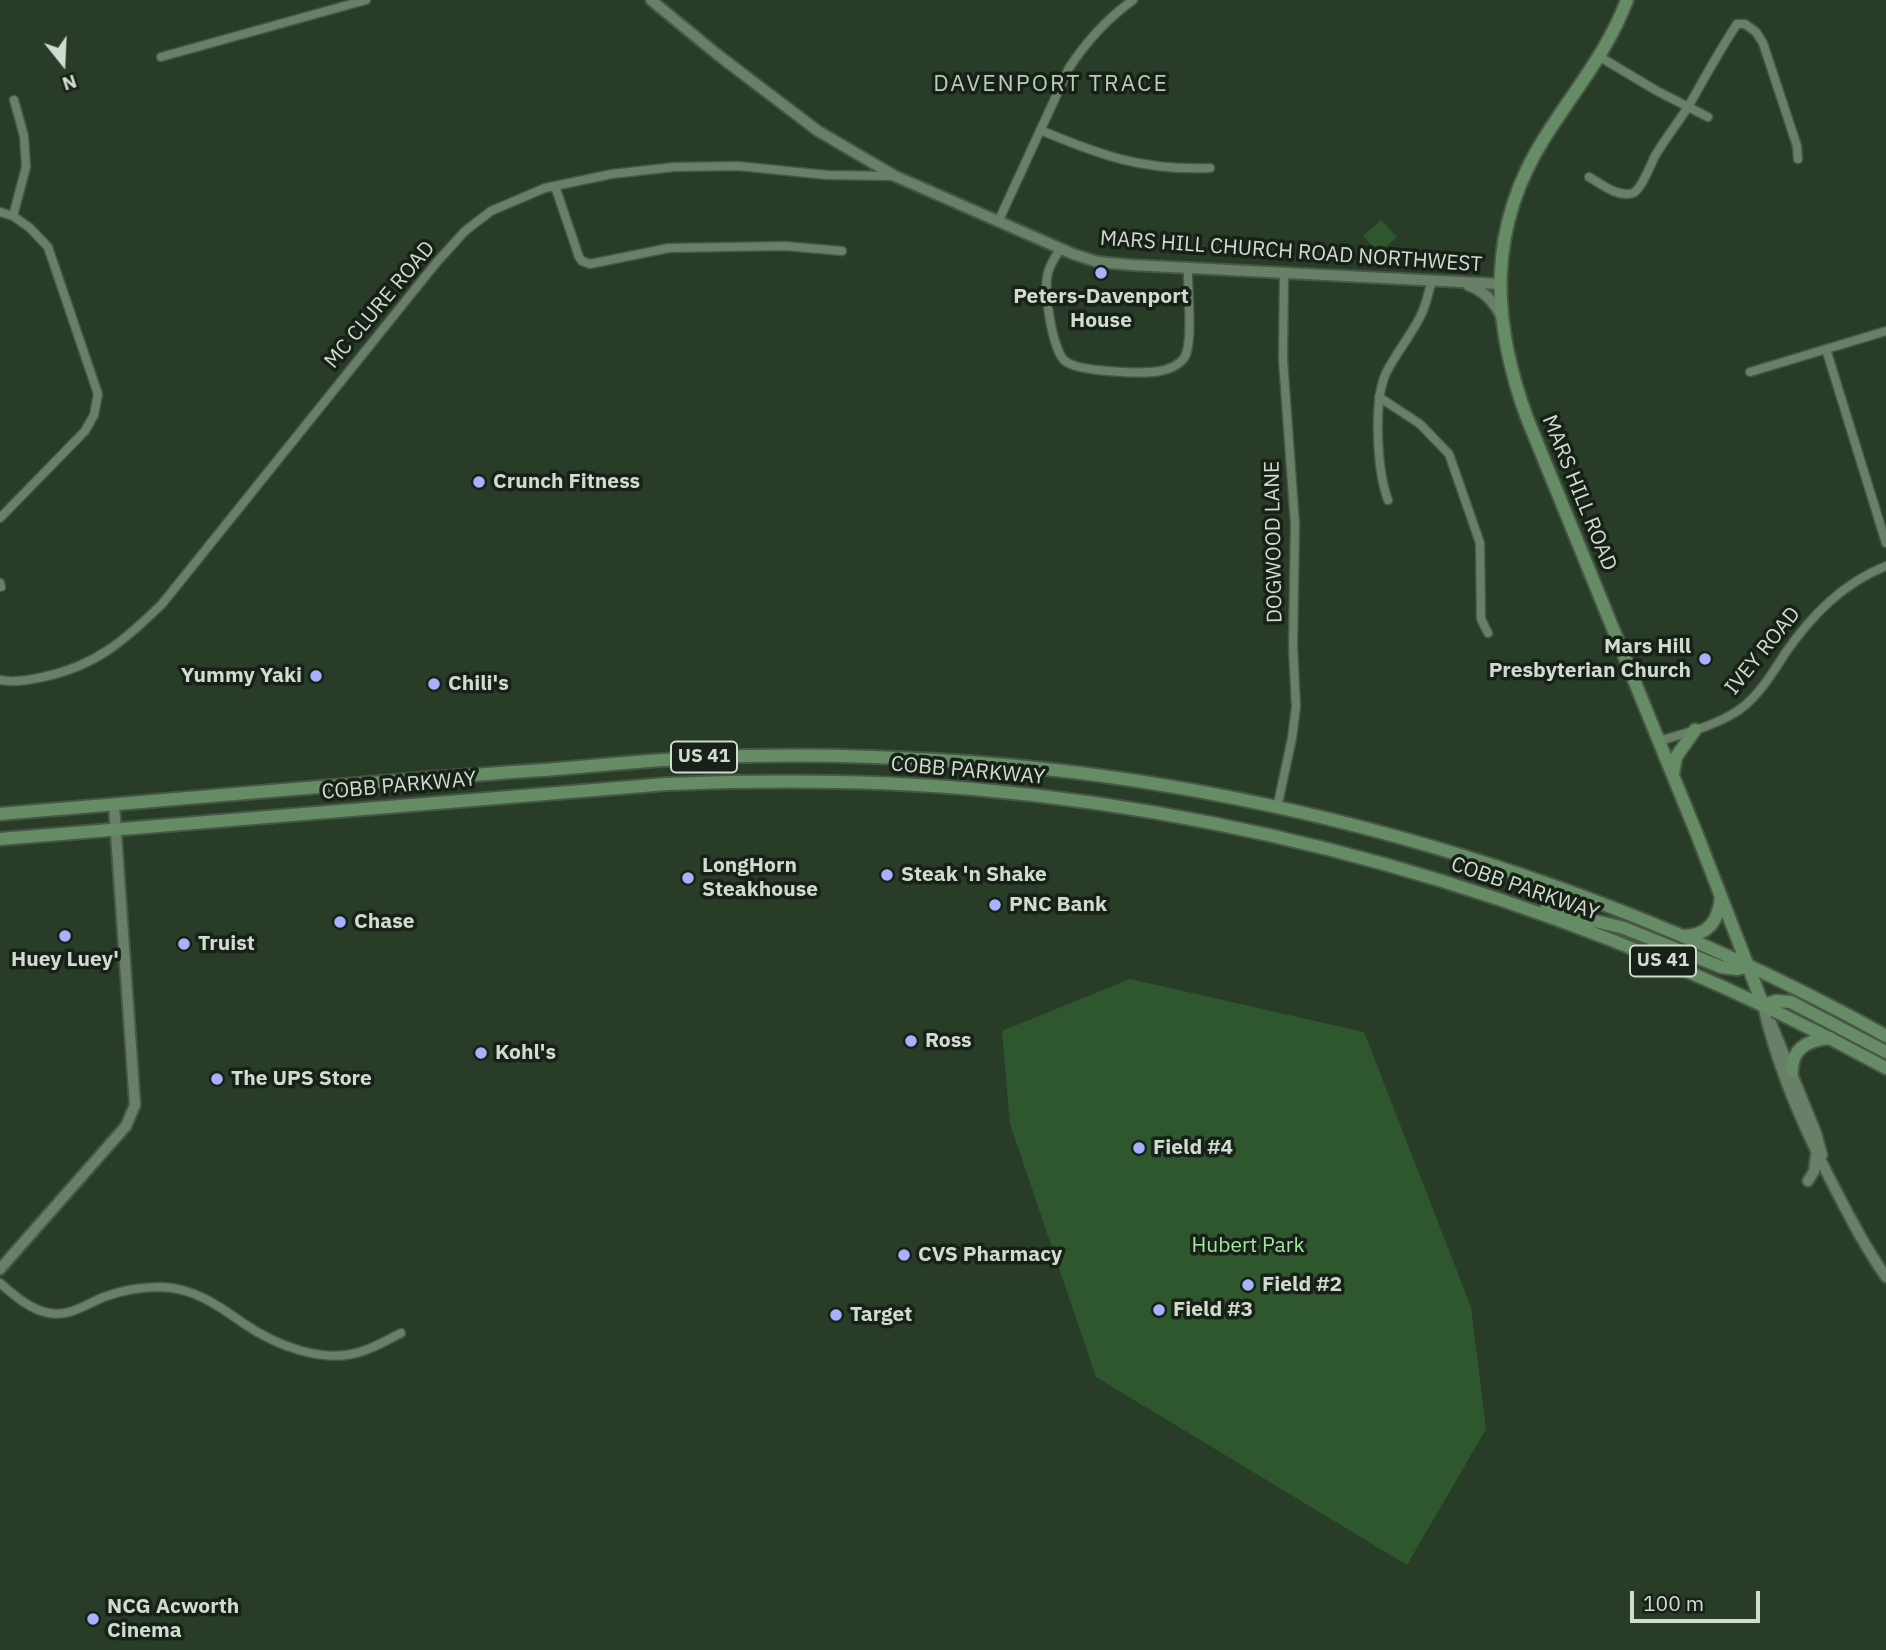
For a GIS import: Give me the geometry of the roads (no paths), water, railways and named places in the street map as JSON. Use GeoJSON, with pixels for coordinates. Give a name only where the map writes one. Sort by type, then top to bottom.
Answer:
{"type":"FeatureCollection","features":[{"type":"Feature","properties":{"kind":"main road","name":"MARS HILL ROAD"},"geometry":{"type":"LineString","coordinates":[[1627,0],[1618,24],[1600,57],[1546,135],[1520,181],[1505,227],[1500,284],[1501,316],[1510,365],[1523,405],[1673,774],[1763,1005]]}},
{"type":"Feature","properties":{"kind":"main road"},"geometry":{"type":"LineString","coordinates":[[1673,774],[1676,757],[1695,730]]}},
{"type":"Feature","properties":{"kind":"main road","name":"COBB PARKWAY"},"geometry":{"type":"LineString","coordinates":[[0,814],[616,763],[787,756],[914,758],[995,765],[1153,785],[1278,808],[1453,853],[1588,900],[1680,936],[1748,966],[1886,1036]]}},
{"type":"Feature","properties":{"kind":"main road","name":"COBB PARKWAY"},"geometry":{"type":"LineString","coordinates":[[0,839],[667,784],[774,781],[918,785],[1087,802],[1255,832],[1392,866],[1514,905],[1646,953],[1763,1005],[1886,1068]]}},
{"type":"Feature","properties":{"kind":"main road"},"geometry":{"type":"LineString","coordinates":[[1680,936],[1695,935],[1708,929],[1718,914],[1721,896]]}},
{"type":"Feature","properties":{"kind":"main road"},"geometry":{"type":"LineString","coordinates":[[1514,905],[1601,921],[1721,967],[1737,969],[1748,966]]}},
{"type":"Feature","properties":{"kind":"main road"},"geometry":{"type":"LineString","coordinates":[[1763,1005],[1776,1001],[1791,1003],[1886,1052]]}},
{"type":"Feature","properties":{"kind":"main road"},"geometry":{"type":"LineString","coordinates":[[1792,1072],[1795,1054],[1804,1044],[1830,1038]]}},
{"type":"Feature","properties":{"kind":"street"},"geometry":{"type":"LineString","coordinates":[[161,57],[366,0]]}},
{"type":"Feature","properties":{"kind":"street","name":"MARS HILL CHURCH ROAD NORTHWEST"},"geometry":{"type":"LineString","coordinates":[[651,0],[818,131],[895,176],[998,222],[1098,262],[1500,284]]}},
{"type":"Feature","properties":{"kind":"street"},"geometry":{"type":"LineString","coordinates":[[1113,0],[1121,9]]}},
{"type":"Feature","properties":{"kind":"street"},"geometry":{"type":"LineString","coordinates":[[998,222],[1069,68],[1082,48],[1133,0]]}},
{"type":"Feature","properties":{"kind":"street"},"geometry":{"type":"LineString","coordinates":[[1589,177],[1611,190],[1633,193],[1639,189],[1656,155],[1737,24],[1745,24],[1756,32],[1763,43],[1797,146],[1798,159]]}},
{"type":"Feature","properties":{"kind":"street"},"geometry":{"type":"LineString","coordinates":[[1600,57],[1708,117]]}},
{"type":"Feature","properties":{"kind":"street"},"geometry":{"type":"LineString","coordinates":[[13,216],[26,167],[23,136],[14,100]]}},
{"type":"Feature","properties":{"kind":"street"},"geometry":{"type":"LineString","coordinates":[[1040,130],[1097,154],[1137,164],[1180,169],[1210,168]]}},
{"type":"Feature","properties":{"kind":"street","name":"MC CLURE ROAD"},"geometry":{"type":"LineString","coordinates":[[0,680],[33,679],[63,673],[92,662],[124,641],[162,604],[352,366],[465,231],[491,211],[555,186],[612,174],[674,167],[738,166],[827,175],[895,176]]}},
{"type":"Feature","properties":{"kind":"street"},"geometry":{"type":"LineString","coordinates":[[555,186],[579,257],[590,264],[682,248],[785,246],[842,251]]}},
{"type":"Feature","properties":{"kind":"street"},"geometry":{"type":"LineString","coordinates":[[0,212],[13,216],[30,228],[48,247],[98,394],[94,415],[85,430],[0,518]]}},
{"type":"Feature","properties":{"kind":"street"},"geometry":{"type":"LineString","coordinates":[[1060,248],[1047,274],[1047,293],[1053,333],[1060,355],[1066,362],[1078,368],[1161,371],[1176,365],[1184,358],[1189,335],[1188,267]]}},
{"type":"Feature","properties":{"kind":"street","name":"DOGWOOD LANE"},"geometry":{"type":"LineString","coordinates":[[1278,808],[1296,707],[1293,647],[1295,524],[1283,360],[1284,274]]}},
{"type":"Feature","properties":{"kind":"street"},"geometry":{"type":"LineString","coordinates":[[1388,500],[1382,484],[1379,397],[1386,374],[1422,314],[1432,281]]}},
{"type":"Feature","properties":{"kind":"street"},"geometry":{"type":"LineString","coordinates":[[1463,282],[1483,293],[1501,316]]}},
{"type":"Feature","properties":{"kind":"street"},"geometry":{"type":"LineString","coordinates":[[1750,372],[1886,331]]}},
{"type":"Feature","properties":{"kind":"street"},"geometry":{"type":"LineString","coordinates":[[1826,349],[1886,543]]}},
{"type":"Feature","properties":{"kind":"street"},"geometry":{"type":"LineString","coordinates":[[1379,397],[1420,424],[1449,454],[1480,543],[1481,619],[1488,634]]}},
{"type":"Feature","properties":{"kind":"street","name":"IVEY ROAD"},"geometry":{"type":"LineString","coordinates":[[1659,741],[1727,717],[1745,705],[1768,679],[1815,614],[1852,583],[1886,566]]}},
{"type":"Feature","properties":{"kind":"street"},"geometry":{"type":"LineString","coordinates":[[0,1269],[126,1126],[135,1105],[114,805]]}},
{"type":"Feature","properties":{"kind":"street"},"geometry":{"type":"LineString","coordinates":[[1763,1005],[1816,1133],[1827,1173]]}},
{"type":"Feature","properties":{"kind":"street"},"geometry":{"type":"LineString","coordinates":[[1763,1005],[1772,1046],[1816,1155],[1861,1239],[1886,1277]]}},
{"type":"Feature","properties":{"kind":"street"},"geometry":{"type":"LineString","coordinates":[[1808,1181],[1814,1171],[1816,1155]]}},
{"type":"Feature","properties":{"kind":"street"},"geometry":{"type":"LineString","coordinates":[[0,1283],[23,1302],[49,1313],[75,1312],[105,1297],[132,1290],[162,1287],[189,1292],[213,1302],[281,1344],[339,1356],[362,1352],[401,1333]]}},
{"type":"Feature","properties":{"kind":"place","name":"Peters-Davenport House"},"geometry":{"type":"Point","coordinates":[1101,273]}},
{"type":"Feature","properties":{"kind":"place","name":"Crunch Fitness"},"geometry":{"type":"Point","coordinates":[479,482]}},
{"type":"Feature","properties":{"kind":"place","name":"Mars Hill Presbyterian Church"},"geometry":{"type":"Point","coordinates":[1705,659]}},
{"type":"Feature","properties":{"kind":"place","name":"Yummy Yaki"},"geometry":{"type":"Point","coordinates":[316,676]}},
{"type":"Feature","properties":{"kind":"place","name":"Chili's"},"geometry":{"type":"Point","coordinates":[434,684]}},
{"type":"Feature","properties":{"kind":"place","name":"Steak 'n Shake"},"geometry":{"type":"Point","coordinates":[887,875]}},
{"type":"Feature","properties":{"kind":"place","name":"LongHorn Steakhouse"},"geometry":{"type":"Point","coordinates":[688,878]}},
{"type":"Feature","properties":{"kind":"place","name":"PNC Bank"},"geometry":{"type":"Point","coordinates":[995,905]}},
{"type":"Feature","properties":{"kind":"place","name":"Chase"},"geometry":{"type":"Point","coordinates":[340,922]}},
{"type":"Feature","properties":{"kind":"place","name":"Huey Luey'"},"geometry":{"type":"Point","coordinates":[65,936]}},
{"type":"Feature","properties":{"kind":"place","name":"Truist"},"geometry":{"type":"Point","coordinates":[184,944]}},
{"type":"Feature","properties":{"kind":"place","name":"Ross"},"geometry":{"type":"Point","coordinates":[911,1041]}},
{"type":"Feature","properties":{"kind":"place","name":"Kohl's"},"geometry":{"type":"Point","coordinates":[481,1053]}},
{"type":"Feature","properties":{"kind":"place","name":"The UPS Store"},"geometry":{"type":"Point","coordinates":[217,1079]}},
{"type":"Feature","properties":{"kind":"place","name":"Field #4"},"geometry":{"type":"Point","coordinates":[1139,1148]}},
{"type":"Feature","properties":{"kind":"place","name":"CVS Pharmacy"},"geometry":{"type":"Point","coordinates":[904,1255]}},
{"type":"Feature","properties":{"kind":"place","name":"Field #2"},"geometry":{"type":"Point","coordinates":[1248,1285]}},
{"type":"Feature","properties":{"kind":"place","name":"Field #3"},"geometry":{"type":"Point","coordinates":[1159,1310]}},
{"type":"Feature","properties":{"kind":"place","name":"Target"},"geometry":{"type":"Point","coordinates":[836,1315]}},
{"type":"Feature","properties":{"kind":"place","name":"NCG Acworth Cinema"},"geometry":{"type":"Point","coordinates":[93,1619]}},
{"type":"Feature","properties":{"kind":"district","name":"DAVENPORT TRACE"},"geometry":{"type":"Point","coordinates":[1051,84]}},
{"type":"Feature","properties":{"kind":"park label","name":"Hubert Park"},"geometry":{"type":"Point","coordinates":[1248,1246]}}]}
